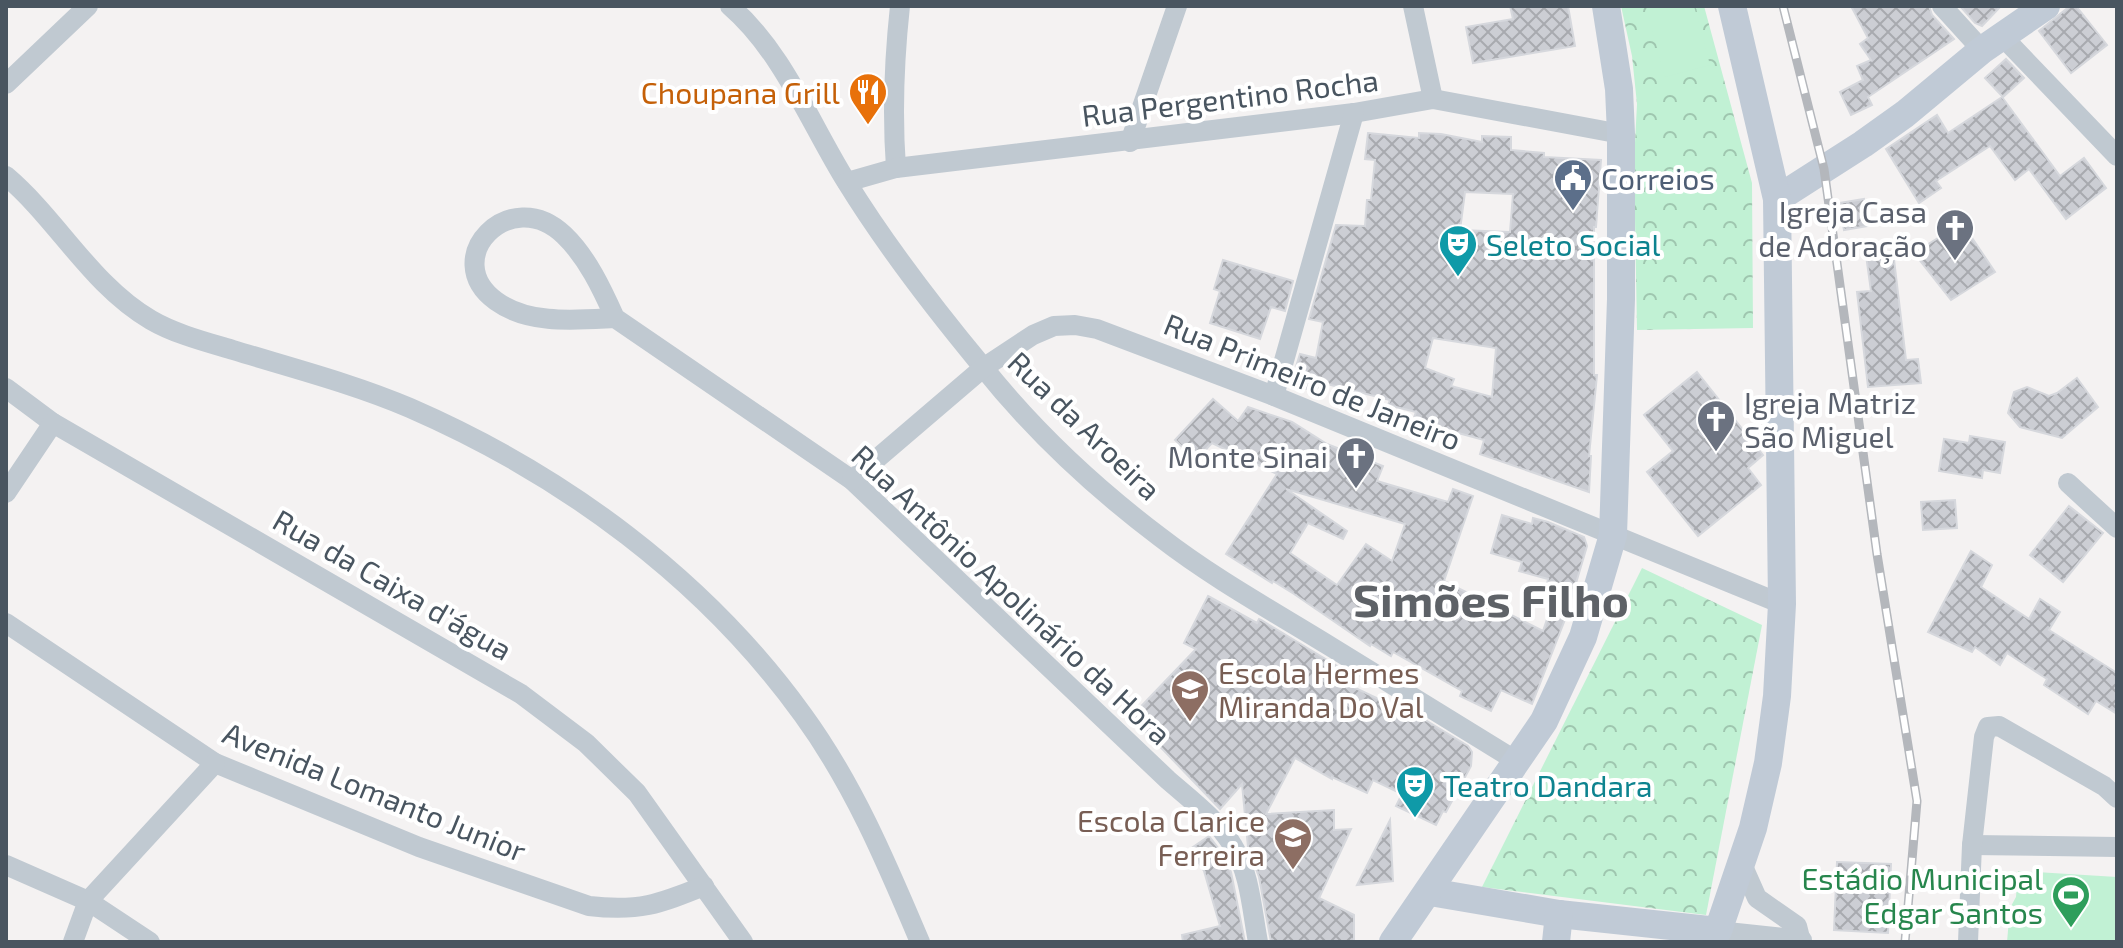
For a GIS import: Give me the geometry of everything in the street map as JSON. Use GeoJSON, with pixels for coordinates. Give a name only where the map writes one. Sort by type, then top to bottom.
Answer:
{"type":"FeatureCollection","features":[{"type":"Feature","properties":{"kind":"main road"},"geometry":{"type":"LineString","coordinates":[[1393,942],[1544,721],[1578,651],[1597,597],[1613,535],[1621,299],[1621,134],[1619,89],[1606,6]]}},
{"type":"Feature","properties":{"kind":"main road"},"geometry":{"type":"LineString","coordinates":[[1430,892],[1558,928],[1718,931],[1753,828],[1768,763],[1777,696],[1782,604],[1777,199],[1732,6]]}},
{"type":"Feature","properties":{"kind":"main road"},"geometry":{"type":"LineString","coordinates":[[1777,199],[1905,114],[1991,43],[2046,6]]}},
{"type":"Feature","properties":{"kind":"street"},"geometry":{"type":"LineString","coordinates":[[6,84],[88,6]]}},
{"type":"Feature","properties":{"kind":"street","name":"Rua da Aroeira"},"geometry":{"type":"LineString","coordinates":[[730,6],[768,50],[790,82],[847,182],[912,276],[983,368],[1034,424],[1096,484],[1160,538],[1218,578],[1518,762]]}},
{"type":"Feature","properties":{"kind":"street"},"geometry":{"type":"LineString","coordinates":[[896,168],[894,63],[900,6]]}},
{"type":"Feature","properties":{"kind":"street"},"geometry":{"type":"LineString","coordinates":[[1130,142],[1177,6]]}},
{"type":"Feature","properties":{"kind":"street"},"geometry":{"type":"LineString","coordinates":[[1413,6],[1433,99]]}},
{"type":"Feature","properties":{"kind":"street"},"geometry":{"type":"LineString","coordinates":[[1942,6],[1991,43],[2117,156]]}},
{"type":"Feature","properties":{"kind":"street","name":"Rua Pergentino Rocha"},"geometry":{"type":"LineString","coordinates":[[847,182],[896,168],[1130,142],[1354,113],[1433,99],[1621,134]]}},
{"type":"Feature","properties":{"kind":"street"},"geometry":{"type":"LineString","coordinates":[[1274,396],[1354,113]]}},
{"type":"Feature","properties":{"kind":"street"},"geometry":{"type":"LineString","coordinates":[[6,176],[39,207],[111,290],[153,322],[410,408],[523,466],[590,508],[673,570],[735,633],[804,716],[879,845],[920,942]]}},
{"type":"Feature","properties":{"kind":"street"},"geometry":{"type":"LineString","coordinates":[[519,217],[542,221],[563,234],[600,285],[615,318],[568,320],[526,315],[497,302],[481,287],[475,270],[477,252],[485,233],[499,222],[519,217]]}},
{"type":"Feature","properties":{"kind":"street","name":"Rua Antônio Apolinário da Hora"},"geometry":{"type":"LineString","coordinates":[[615,318],[852,480],[1168,780],[1208,814],[1234,847],[1247,882],[1258,942]]}},
{"type":"Feature","properties":{"kind":"street","name":"Rua Primeiro de Janeiro"},"geometry":{"type":"LineString","coordinates":[[852,480],[983,368],[1033,335],[1054,326],[1075,325],[1097,329],[1274,396],[1782,604]]}},
{"type":"Feature","properties":{"kind":"street","name":"Rua da Caixa d'água"},"geometry":{"type":"LineString","coordinates":[[6,388],[53,423],[521,694],[586,743],[637,793],[743,942]]}},
{"type":"Feature","properties":{"kind":"street"},"geometry":{"type":"LineString","coordinates":[[6,493],[53,423]]}},
{"type":"Feature","properties":{"kind":"street"},"geometry":{"type":"LineString","coordinates":[[2068,483],[2117,528]]}},
{"type":"Feature","properties":{"kind":"street","name":"Avenida Lomanto Junior"},"geometry":{"type":"LineString","coordinates":[[6,623],[215,763],[419,847],[589,906],[638,909],[704,886]]}},
{"type":"Feature","properties":{"kind":"street"},"geometry":{"type":"LineString","coordinates":[[1968,942],[1972,845],[1984,737],[1988,727],[1999,726],[2104,786],[2117,798]]}},
{"type":"Feature","properties":{"kind":"street"},"geometry":{"type":"LineString","coordinates":[[73,942],[88,901],[215,763]]}},
{"type":"Feature","properties":{"kind":"street"},"geometry":{"type":"LineString","coordinates":[[1972,845],[2117,847]]}},
{"type":"Feature","properties":{"kind":"street"},"geometry":{"type":"LineString","coordinates":[[1718,931],[1802,941],[1797,926],[1757,898],[1741,862]]}},
{"type":"Feature","properties":{"kind":"street"},"geometry":{"type":"LineString","coordinates":[[6,865],[88,901],[150,942]]}},
{"type":"Feature","properties":{"kind":"green space"},"geometry":{"type":"Polygon","coordinates":[[[1621,6],[1704,6],[1752,183],[1753,328],[1637,330],[1634,162],[1637,104],[1632,56],[1621,6]]]}},
{"type":"Feature","properties":{"kind":"green space"},"geometry":{"type":"Polygon","coordinates":[[[1646,6],[1694,6],[1710,65],[1665,77],[1646,6]]]}},
{"type":"Feature","properties":{"kind":"green space"},"geometry":{"type":"Polygon","coordinates":[[[1642,568],[1762,625],[1706,915],[1482,887],[1642,568]]]}},
{"type":"Feature","properties":{"kind":"green space"},"geometry":{"type":"Polygon","coordinates":[[[2018,871],[2117,877],[2117,942],[2007,942],[2018,871]]]}},
{"type":"Feature","properties":{"kind":"building"},"geometry":{"type":"Polygon","coordinates":[[[1510,6],[1568,6],[1575,46],[1473,63],[1466,27],[1513,19],[1510,6]]]}},
{"type":"Feature","properties":{"kind":"building"},"geometry":{"type":"Polygon","coordinates":[[[1851,6],[1929,6],[1932,15],[1954,39],[1868,97],[1872,105],[1851,115],[1840,92],[1863,80],[1857,66],[1871,60],[1860,44],[1868,38],[1851,6]]]}},
{"type":"Feature","properties":{"kind":"building"},"geometry":{"type":"Polygon","coordinates":[[[1960,6],[2001,6],[1982,26],[1975,23],[1960,6]]]}},
{"type":"Feature","properties":{"kind":"building"},"geometry":{"type":"Polygon","coordinates":[[[2070,6],[2076,6],[2107,45],[2071,73],[2039,31],[2070,6]]]}},
{"type":"Feature","properties":{"kind":"building"},"geometry":{"type":"Polygon","coordinates":[[[2006,59],[2024,78],[2003,97],[1985,78],[2006,59]]]}},
{"type":"Feature","properties":{"kind":"building"},"geometry":{"type":"Polygon","coordinates":[[[2002,97],[2060,176],[2084,158],[2106,188],[2066,219],[2029,169],[2015,180],[1990,146],[1936,181],[1941,188],[1919,203],[1886,149],[1937,115],[1948,133],[2002,97]]]}},
{"type":"Feature","properties":{"kind":"building"},"geometry":{"type":"Polygon","coordinates":[[[1368,133],[1419,138],[1419,133],[1482,142],[1482,136],[1511,137],[1511,150],[1544,153],[1544,157],[1601,160],[1594,227],[1594,375],[1597,375],[1589,456],[1589,492],[1480,454],[1484,440],[1436,427],[1432,437],[1410,429],[1416,412],[1388,405],[1390,400],[1323,383],[1322,389],[1306,389],[1294,382],[1292,379],[1300,354],[1316,358],[1323,322],[1309,319],[1336,225],[1365,226],[1375,160],[1365,159],[1368,133]],[[1465,192],[1460,230],[1510,232],[1513,194],[1465,192]],[[1433,338],[1425,368],[1454,379],[1451,386],[1492,397],[1496,348],[1433,338]]]}},
{"type":"Feature","properties":{"kind":"building"},"geometry":{"type":"Polygon","coordinates":[[[1864,199],[1868,226],[1844,230],[1839,203],[1864,199]]]}},
{"type":"Feature","properties":{"kind":"building","name":"Igreja Casa de Adoração"},"geometry":{"type":"Polygon","coordinates":[[[1962,223],[1995,272],[1951,300],[1914,253],[1962,223]]]}},
{"type":"Feature","properties":{"kind":"building"},"geometry":{"type":"Polygon","coordinates":[[[1893,251],[1906,360],[1918,359],[1921,383],[1868,387],[1857,292],[1871,291],[1866,255],[1893,251]]]}},
{"type":"Feature","properties":{"kind":"building"},"geometry":{"type":"Polygon","coordinates":[[[1223,260],[1293,281],[1285,311],[1271,307],[1260,339],[1210,323],[1220,291],[1214,289],[1223,260]]]}},
{"type":"Feature","properties":{"kind":"building","name":"Igreja Matriz São Miguel"},"geometry":{"type":"Polygon","coordinates":[[[1697,372],[1763,455],[1748,468],[1761,485],[1698,536],[1647,472],[1673,451],[1644,415],[1697,372]]]}},
{"type":"Feature","properties":{"kind":"building"},"geometry":{"type":"Polygon","coordinates":[[[2077,378],[2098,407],[2062,438],[2020,427],[2008,413],[2014,392],[2027,387],[2049,396],[2077,378]]]}},
{"type":"Feature","properties":{"kind":"building"},"geometry":{"type":"Polygon","coordinates":[[[1213,399],[1238,421],[1248,407],[1292,422],[1327,444],[1383,466],[1377,481],[1448,502],[1453,489],[1473,496],[1444,581],[1543,631],[1558,587],[1547,584],[1548,579],[1519,571],[1522,562],[1491,553],[1502,515],[1532,524],[1533,518],[1548,522],[1584,537],[1587,546],[1566,617],[1532,704],[1501,690],[1491,711],[1460,696],[1462,691],[1393,652],[1391,656],[1370,646],[1294,594],[1226,554],[1277,474],[1212,443],[1196,460],[1175,440],[1213,399]],[[1286,489],[1347,531],[1343,539],[1308,523],[1290,553],[1337,585],[1366,544],[1392,561],[1405,524],[1286,489]]]}},
{"type":"Feature","properties":{"kind":"building"},"geometry":{"type":"Polygon","coordinates":[[[1970,436],[2005,442],[2000,473],[1983,470],[1982,478],[1939,471],[1944,439],[1969,443],[1970,436]]]}},
{"type":"Feature","properties":{"kind":"building"},"geometry":{"type":"Polygon","coordinates":[[[1955,500],[1957,528],[1923,530],[1921,502],[1955,500]]]}},
{"type":"Feature","properties":{"kind":"building"},"geometry":{"type":"Polygon","coordinates":[[[2069,506],[2103,533],[2063,582],[2030,555],[2069,506]]]}},
{"type":"Feature","properties":{"kind":"building"},"geometry":{"type":"Polygon","coordinates":[[[1971,551],[1992,565],[1981,587],[2029,619],[2040,599],[2060,612],[2049,630],[2117,673],[2117,714],[2096,701],[2088,714],[2044,685],[2047,679],[2007,653],[2000,665],[1975,647],[1972,652],[1928,632],[1971,551]]]}},
{"type":"Feature","properties":{"kind":"building"},"geometry":{"type":"Polygon","coordinates":[[[1208,596],[1257,623],[1261,620],[1352,675],[1347,684],[1410,714],[1412,712],[1468,746],[1472,752],[1471,766],[1436,825],[1396,806],[1402,794],[1373,780],[1367,793],[1332,779],[1295,758],[1266,814],[1334,810],[1334,830],[1351,829],[1319,898],[1354,915],[1354,942],[1271,942],[1259,877],[1248,847],[1242,784],[1220,809],[1145,731],[1129,719],[1196,649],[1184,643],[1208,596]]]}},
{"type":"Feature","properties":{"kind":"building"},"geometry":{"type":"Polygon","coordinates":[[[1390,820],[1393,881],[1357,885],[1390,820]]]}},
{"type":"Feature","properties":{"kind":"building"},"geometry":{"type":"Polygon","coordinates":[[[1209,836],[1231,872],[1245,942],[1183,942],[1182,935],[1220,926],[1204,871],[1190,849],[1209,836]]]}},
{"type":"Feature","properties":{"kind":"building"},"geometry":{"type":"Polygon","coordinates":[[[1837,862],[1891,864],[1888,933],[1834,930],[1837,862]]]}},
{"type":"Feature","properties":{"kind":"railway"},"geometry":{"type":"LineString","coordinates":[[1783,6],[1824,169],[1877,554],[1917,801],[1905,942]]}},
{"type":"Feature","properties":{"kind":"place","name":"Choupana Grill"},"geometry":{"type":"Point","coordinates":[868,126]}},
{"type":"Feature","properties":{"kind":"place","name":"Correios"},"geometry":{"type":"Point","coordinates":[1573,212]}},
{"type":"Feature","properties":{"kind":"place","name":"Igreja Casa de Adoração"},"geometry":{"type":"Point","coordinates":[1955,262]}},
{"type":"Feature","properties":{"kind":"place","name":"Seleto Social"},"geometry":{"type":"Point","coordinates":[1458,278]}},
{"type":"Feature","properties":{"kind":"place","name":"Igreja Matriz São Miguel"},"geometry":{"type":"Point","coordinates":[1716,453]}},
{"type":"Feature","properties":{"kind":"place","name":"Monte Sinai"},"geometry":{"type":"Point","coordinates":[1356,490]}},
{"type":"Feature","properties":{"kind":"place","name":"Escola Hermes Miranda Do Val"},"geometry":{"type":"Point","coordinates":[1190,723]}},
{"type":"Feature","properties":{"kind":"place","name":"Teatro Dandara"},"geometry":{"type":"Point","coordinates":[1415,819]}},
{"type":"Feature","properties":{"kind":"place","name":"Escola Clarice Ferreira"},"geometry":{"type":"Point","coordinates":[1293,871]}},
{"type":"Feature","properties":{"kind":"place","name":"Estádio Municipal Edgar Santos"},"geometry":{"type":"Point","coordinates":[2071,929]}},
{"type":"Feature","properties":{"kind":"district","name":"Simões Filho"},"geometry":{"type":"Point","coordinates":[1491,598]}}]}
